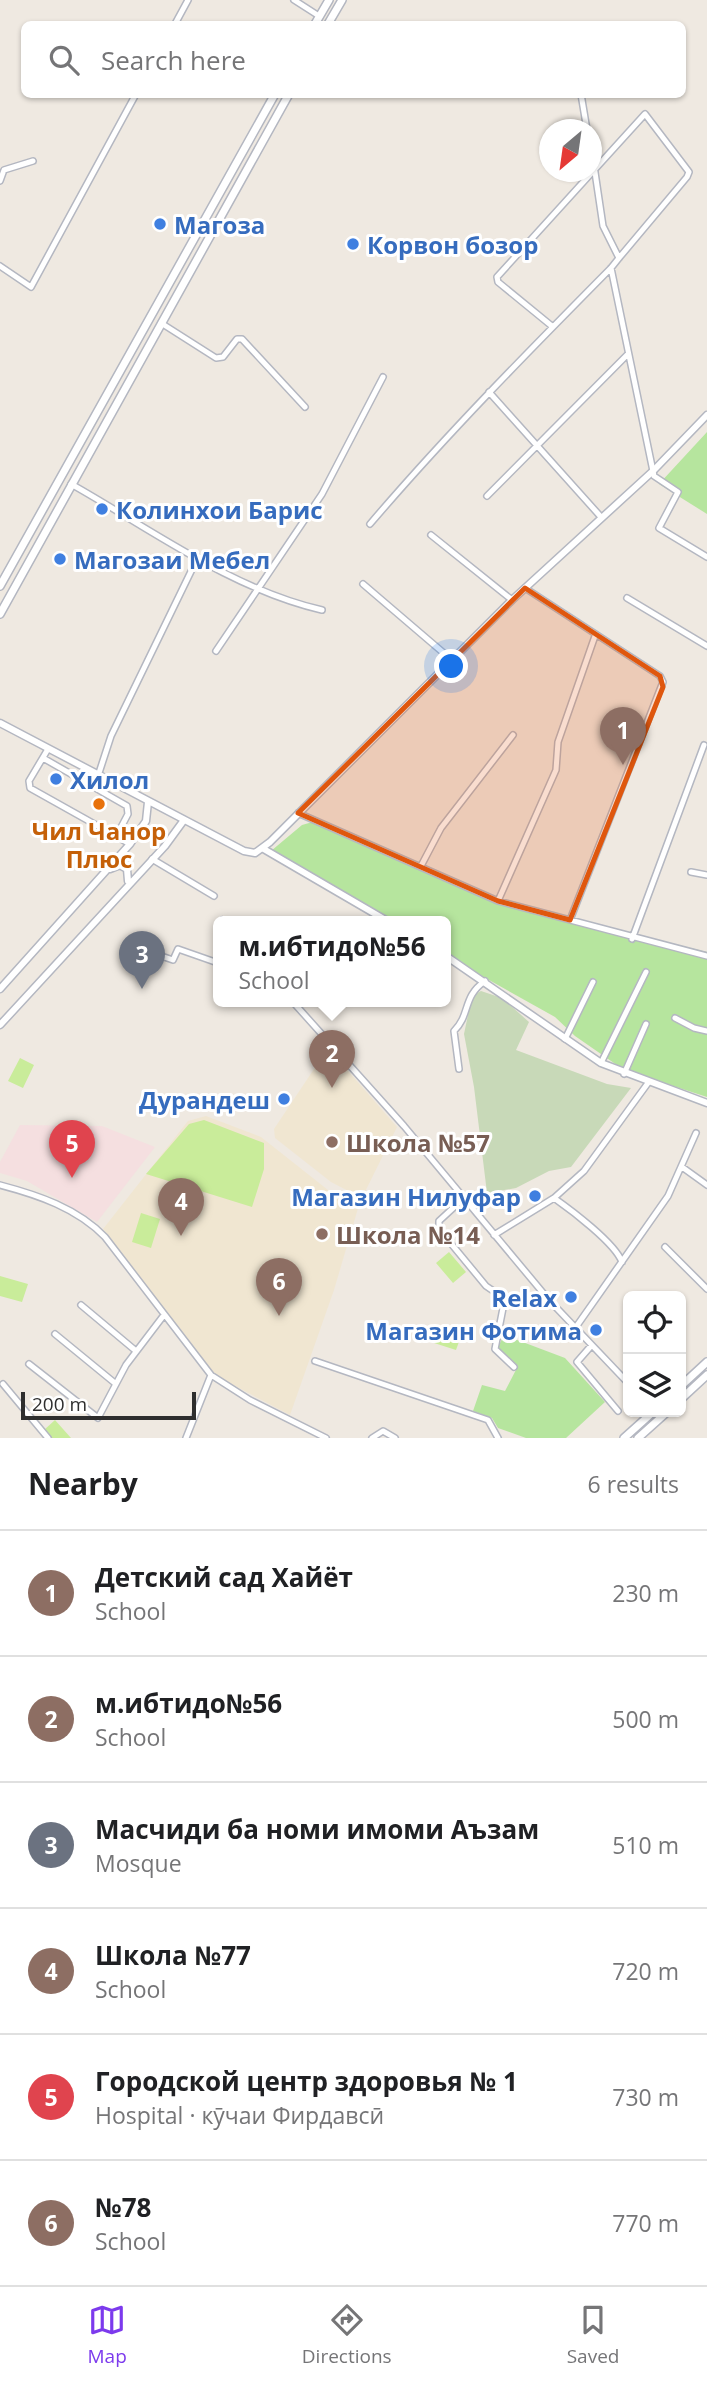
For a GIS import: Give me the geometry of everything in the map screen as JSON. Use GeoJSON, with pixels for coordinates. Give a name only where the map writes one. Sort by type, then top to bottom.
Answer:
{"type":"FeatureCollection","features":[{"type":"Feature","properties":{"kind":"main road"},"geometry":{"type":"LineString","coordinates":[[316,21],[329,0]]}},
{"type":"Feature","properties":{"kind":"main road"},"geometry":{"type":"LineString","coordinates":[[330,21],[342,0]]}},
{"type":"Feature","properties":{"kind":"main road"},"geometry":{"type":"LineString","coordinates":[[0,586],[273,98]]}},
{"type":"Feature","properties":{"kind":"main road"},"geometry":{"type":"LineString","coordinates":[[0,614],[287,98]]}},
{"type":"Feature","properties":{"kind":"main road"},"geometry":{"type":"LineString","coordinates":[[686,1381],[707,1362]]}},
{"type":"Feature","properties":{"kind":"main road"},"geometry":{"type":"LineString","coordinates":[[686,1394],[707,1375]]}},
{"type":"Feature","properties":{"kind":"main road"},"geometry":{"type":"LineString","coordinates":[[624,1438],[647,1417]]}},
{"type":"Feature","properties":{"kind":"main road"},"geometry":{"type":"LineString","coordinates":[[638,1438],[661,1417]]}},
{"type":"Feature","properties":{"kind":"street"},"geometry":{"type":"LineString","coordinates":[[176,21],[188,0]]}},
{"type":"Feature","properties":{"kind":"street"},"geometry":{"type":"LineString","coordinates":[[294,0],[319,16]]}},
{"type":"Feature","properties":{"kind":"street"},"geometry":{"type":"LineString","coordinates":[[0,266],[31,287],[134,98]]}},
{"type":"Feature","properties":{"kind":"street"},"geometry":{"type":"LineString","coordinates":[[582,98],[585,119]]}},
{"type":"Feature","properties":{"kind":"street"},"geometry":{"type":"LineString","coordinates":[[370,524],[441,441],[611,268],[688,172],[646,114],[602,160]]}},
{"type":"Feature","properties":{"kind":"street"},"geometry":{"type":"LineString","coordinates":[[0,180],[2,167],[33,160]]}},
{"type":"Feature","properties":{"kind":"street"},"geometry":{"type":"LineString","coordinates":[[553,327],[498,282],[497,277],[582,182]]}},
{"type":"Feature","properties":{"kind":"street"},"geometry":{"type":"LineString","coordinates":[[596,182],[603,226],[620,258]]}},
{"type":"Feature","properties":{"kind":"street"},"geometry":{"type":"LineString","coordinates":[[611,268],[654,476],[678,492],[659,528],[707,557]]}},
{"type":"Feature","properties":{"kind":"street"},"geometry":{"type":"LineString","coordinates":[[161,323],[216,358],[223,357],[237,340],[242,339],[305,407]]}},
{"type":"Feature","properties":{"kind":"street"},"geometry":{"type":"LineString","coordinates":[[487,496],[627,355]]}},
{"type":"Feature","properties":{"kind":"street"},"geometry":{"type":"LineString","coordinates":[[216,651],[322,494],[383,377]]}},
{"type":"Feature","properties":{"kind":"street"},"geometry":{"type":"LineString","coordinates":[[489,392],[601,517]]}},
{"type":"Feature","properties":{"kind":"street"},"geometry":{"type":"LineString","coordinates":[[0,723],[244,851],[255,853],[453,662],[512,600],[653,471],[707,415]]}},
{"type":"Feature","properties":{"kind":"street"},"geometry":{"type":"LineString","coordinates":[[71,484],[259,589],[322,610]]}},
{"type":"Feature","properties":{"kind":"street"},"geometry":{"type":"LineString","coordinates":[[432,535],[512,600]]}},
{"type":"Feature","properties":{"kind":"street"},"geometry":{"type":"LineString","coordinates":[[98,776],[111,736],[198,557]]}},
{"type":"Feature","properties":{"kind":"street"},"geometry":{"type":"LineString","coordinates":[[363,584],[453,662]]}},
{"type":"Feature","properties":{"kind":"street"},"geometry":{"type":"LineString","coordinates":[[525,588],[660,676],[663,687],[610,813],[570,920]]}},
{"type":"Feature","properties":{"kind":"street"},"geometry":{"type":"LineString","coordinates":[[627,598],[707,646]]}},
{"type":"Feature","properties":{"kind":"street"},"geometry":{"type":"LineString","coordinates":[[498,901],[556,770],[558,742],[595,636]]}},
{"type":"Feature","properties":{"kind":"street"},"geometry":{"type":"LineString","coordinates":[[421,866],[441,828],[513,735]]}},
{"type":"Feature","properties":{"kind":"street"},"geometry":{"type":"LineString","coordinates":[[632,939],[704,745]]}},
{"type":"Feature","properties":{"kind":"street"},"geometry":{"type":"LineString","coordinates":[[48,749],[29,786],[130,844]]}},
{"type":"Feature","properties":{"kind":"street"},"geometry":{"type":"LineString","coordinates":[[43,758],[127,806],[128,814],[116,837]]}},
{"type":"Feature","properties":{"kind":"street"},"geometry":{"type":"LineString","coordinates":[[0,989],[130,844],[146,821],[148,802]]}},
{"type":"Feature","properties":{"kind":"street"},"geometry":{"type":"LineString","coordinates":[[298,813],[498,901],[632,939],[707,956]]}},
{"type":"Feature","properties":{"kind":"street"},"geometry":{"type":"LineString","coordinates":[[0,1025],[152,859],[184,820]]}},
{"type":"Feature","properties":{"kind":"street"},"geometry":{"type":"LineString","coordinates":[[262,848],[379,916]]}},
{"type":"Feature","properties":{"kind":"street"},"geometry":{"type":"LineString","coordinates":[[152,859],[214,896]]}},
{"type":"Feature","properties":{"kind":"street"},"geometry":{"type":"LineString","coordinates":[[108,869],[120,866],[127,869],[129,873],[125,886]]}},
{"type":"Feature","properties":{"kind":"street"},"geometry":{"type":"LineString","coordinates":[[691,872],[707,875]]}},
{"type":"Feature","properties":{"kind":"street"},"geometry":{"type":"LineString","coordinates":[[127,961],[123,953],[126,944],[173,960],[178,949],[213,962]]}},
{"type":"Feature","properties":{"kind":"street"},"geometry":{"type":"LineString","coordinates":[[451,959],[601,1063],[648,1083],[707,1103]]}},
{"type":"Feature","properties":{"kind":"street"},"geometry":{"type":"LineString","coordinates":[[601,1063],[646,972]]}},
{"type":"Feature","properties":{"kind":"street"},"geometry":{"type":"LineString","coordinates":[[459,1069],[454,1031],[465,1014],[471,992],[485,981]]}},
{"type":"Feature","properties":{"kind":"street"},"geometry":{"type":"LineString","coordinates":[[565,1039],[593,982]]}},
{"type":"Feature","properties":{"kind":"street"},"geometry":{"type":"LineString","coordinates":[[297,1007],[549,1300],[623,1378]]}},
{"type":"Feature","properties":{"kind":"street"},"geometry":{"type":"LineString","coordinates":[[675,1018],[694,1028],[707,1031]]}},
{"type":"Feature","properties":{"kind":"street"},"geometry":{"type":"LineString","coordinates":[[624,1073],[646,1024]]}},
{"type":"Feature","properties":{"kind":"street"},"geometry":{"type":"LineString","coordinates":[[494,1235],[554,1198],[584,1171],[648,1083]]}},
{"type":"Feature","properties":{"kind":"street"},"geometry":{"type":"LineString","coordinates":[[576,1327],[668,1196],[696,1133]]}},
{"type":"Feature","properties":{"kind":"street"},"geometry":{"type":"LineString","coordinates":[[682,1167],[707,1185]]}},
{"type":"Feature","properties":{"kind":"street"},"geometry":{"type":"LineString","coordinates":[[0,1185],[61,1206],[88,1222],[104,1237],[211,1375],[250,1401],[326,1438]]}},
{"type":"Feature","properties":{"kind":"street"},"geometry":{"type":"LineString","coordinates":[[464,1198],[439,1222],[439,1229],[486,1286],[508,1301],[549,1300]]}},
{"type":"Feature","properties":{"kind":"street"},"geometry":{"type":"LineString","coordinates":[[554,1198],[587,1220],[602,1240],[619,1254],[622,1262]]}},
{"type":"Feature","properties":{"kind":"street"},"geometry":{"type":"LineString","coordinates":[[665,1247],[707,1289]]}},
{"type":"Feature","properties":{"kind":"street"},"geometry":{"type":"LineString","coordinates":[[508,1301],[504,1303],[494,1343],[495,1349],[514,1367]]}},
{"type":"Feature","properties":{"kind":"street"},"geometry":{"type":"LineString","coordinates":[[81,1305],[135,1351]]}},
{"type":"Feature","properties":{"kind":"street"},"geometry":{"type":"LineString","coordinates":[[29,1364],[96,1419],[135,1351],[164,1315]]}},
{"type":"Feature","properties":{"kind":"street"},"geometry":{"type":"LineString","coordinates":[[55,1334],[117,1384]]}},
{"type":"Feature","properties":{"kind":"street"},"geometry":{"type":"LineString","coordinates":[[592,1346],[577,1362],[618,1411]]}},
{"type":"Feature","properties":{"kind":"street"},"geometry":{"type":"LineString","coordinates":[[315,1361],[488,1420],[498,1438]]}},
{"type":"Feature","properties":{"kind":"street"},"geometry":{"type":"LineString","coordinates":[[186,1438],[211,1375]]}},
{"type":"Feature","properties":{"kind":"street"},"geometry":{"type":"LineString","coordinates":[[3,1384],[48,1438]]}},
{"type":"Feature","properties":{"kind":"street"},"geometry":{"type":"LineString","coordinates":[[372,1438],[383,1431],[396,1438]]}},
{"type":"Feature","properties":{"kind":"highlighted area"},"geometry":{"type":"Polygon","coordinates":[[[525,588],[660,676],[663,687],[570,920],[498,901],[298,813],[525,588]]]}},
{"type":"Feature","properties":{"kind":"shaded area"},"geometry":{"type":"Polygon","coordinates":[[[328,1048],[397,1127],[362,1198],[331,1182],[275,1138],[274,1129],[328,1048]]]}},
{"type":"Feature","properties":{"kind":"shaded area"},"geometry":{"type":"Polygon","coordinates":[[[206,1116],[261,1137],[328,1190],[359,1205],[334,1290],[290,1415],[220,1378],[204,1363],[103,1229],[188,1121],[206,1116]]]}},
{"type":"Feature","properties":{"kind":"shaded area"},"geometry":{"type":"Polygon","coordinates":[[[20,1125],[102,1126],[155,1147],[97,1222],[27,1181],[0,1173],[0,1162],[20,1125]]]}},
{"type":"Feature","properties":{"kind":"green space"},"geometry":{"type":"Polygon","coordinates":[[[707,432],[707,514],[659,484],[707,432]]]}},
{"type":"Feature","properties":{"kind":"green space"},"geometry":{"type":"Polygon","coordinates":[[[316,821],[496,900],[707,952],[707,1097],[624,1070],[575,1036],[555,1017],[451,959],[451,916],[381,916],[271,851],[302,825],[316,821]]]}},
{"type":"Feature","properties":{"kind":"green space"},"geometry":{"type":"Polygon","coordinates":[[[481,991],[502,998],[529,1022],[516,1050],[607,1084],[631,1088],[571,1167],[549,1171],[516,1188],[487,1193],[474,1087],[464,1034],[472,996],[481,991]]]}},
{"type":"Feature","properties":{"kind":"green space"},"geometry":{"type":"Polygon","coordinates":[[[20,1058],[34,1065],[23,1088],[8,1081],[20,1058]]]}},
{"type":"Feature","properties":{"kind":"green space"},"geometry":{"type":"Polygon","coordinates":[[[204,1120],[264,1143],[264,1169],[252,1207],[146,1174],[189,1124],[204,1120]]]}},
{"type":"Feature","properties":{"kind":"green space"},"geometry":{"type":"Polygon","coordinates":[[[141,1213],[160,1219],[151,1248],[132,1242],[141,1213]]]}},
{"type":"Feature","properties":{"kind":"green space"},"geometry":{"type":"Polygon","coordinates":[[[449,1252],[466,1272],[453,1283],[436,1263],[449,1252]]]}},
{"type":"Feature","properties":{"kind":"green space"},"geometry":{"type":"Polygon","coordinates":[[[0,1276],[28,1284],[22,1302],[0,1296],[0,1276]]]}},
{"type":"Feature","properties":{"kind":"green space"},"geometry":{"type":"Polygon","coordinates":[[[436,1328],[461,1336],[456,1350],[431,1342],[436,1328]]]}},
{"type":"Feature","properties":{"kind":"green space"},"geometry":{"type":"Polygon","coordinates":[[[504,1335],[565,1358],[605,1402],[566,1438],[526,1438],[498,1428],[492,1418],[473,1411],[482,1385],[505,1391],[518,1366],[498,1347],[504,1335]]]}},
{"type":"Feature","properties":{"kind":"green space"},"geometry":{"type":"Polygon","coordinates":[[[55,1420],[71,1438],[51,1438],[44,1430],[55,1420]]]}},
{"type":"Feature","properties":{"kind":"place","name":"Магоза"},"geometry":{"type":"Point","coordinates":[160,224]}},
{"type":"Feature","properties":{"kind":"place","name":"Корвон бозор"},"geometry":{"type":"Point","coordinates":[353,244]}},
{"type":"Feature","properties":{"kind":"place","name":"Колинхои Барис"},"geometry":{"type":"Point","coordinates":[102,509]}},
{"type":"Feature","properties":{"kind":"place","name":"Магозаи Мебел"},"geometry":{"type":"Point","coordinates":[60,559]}},
{"type":"Feature","properties":{"kind":"place","name":"Детский сад Хайёт"},"geometry":{"type":"Point","coordinates":[623,765]}},
{"type":"Feature","properties":{"kind":"place","name":"Хилол"},"geometry":{"type":"Point","coordinates":[56,779]}},
{"type":"Feature","properties":{"kind":"place","name":"Чил Чанор Плюс"},"geometry":{"type":"Point","coordinates":[99,804]}},
{"type":"Feature","properties":{"kind":"place","name":"Масчиди ба номи имоми Аъзам"},"geometry":{"type":"Point","coordinates":[142,989]}},
{"type":"Feature","properties":{"kind":"place","name":"м.ибтидо№56"},"geometry":{"type":"Point","coordinates":[332,1088]}},
{"type":"Feature","properties":{"kind":"place","name":"Дурандеш"},"geometry":{"type":"Point","coordinates":[284,1099]}},
{"type":"Feature","properties":{"kind":"place","name":"Школа №57"},"geometry":{"type":"Point","coordinates":[332,1142]}},
{"type":"Feature","properties":{"kind":"place","name":"Городской центр здоровья № 1"},"geometry":{"type":"Point","coordinates":[72,1178]}},
{"type":"Feature","properties":{"kind":"place","name":"Магазин Нилуфар"},"geometry":{"type":"Point","coordinates":[535,1196]}},
{"type":"Feature","properties":{"kind":"place","name":"Школа №14"},"geometry":{"type":"Point","coordinates":[322,1234]}},
{"type":"Feature","properties":{"kind":"place","name":"Школа №77"},"geometry":{"type":"Point","coordinates":[181,1236]}},
{"type":"Feature","properties":{"kind":"place","name":"Relax"},"geometry":{"type":"Point","coordinates":[571,1297]}},
{"type":"Feature","properties":{"kind":"place","name":"№78"},"geometry":{"type":"Point","coordinates":[279,1316]}},
{"type":"Feature","properties":{"kind":"place","name":"Магазин Фотима"},"geometry":{"type":"Point","coordinates":[596,1330]}}]}
